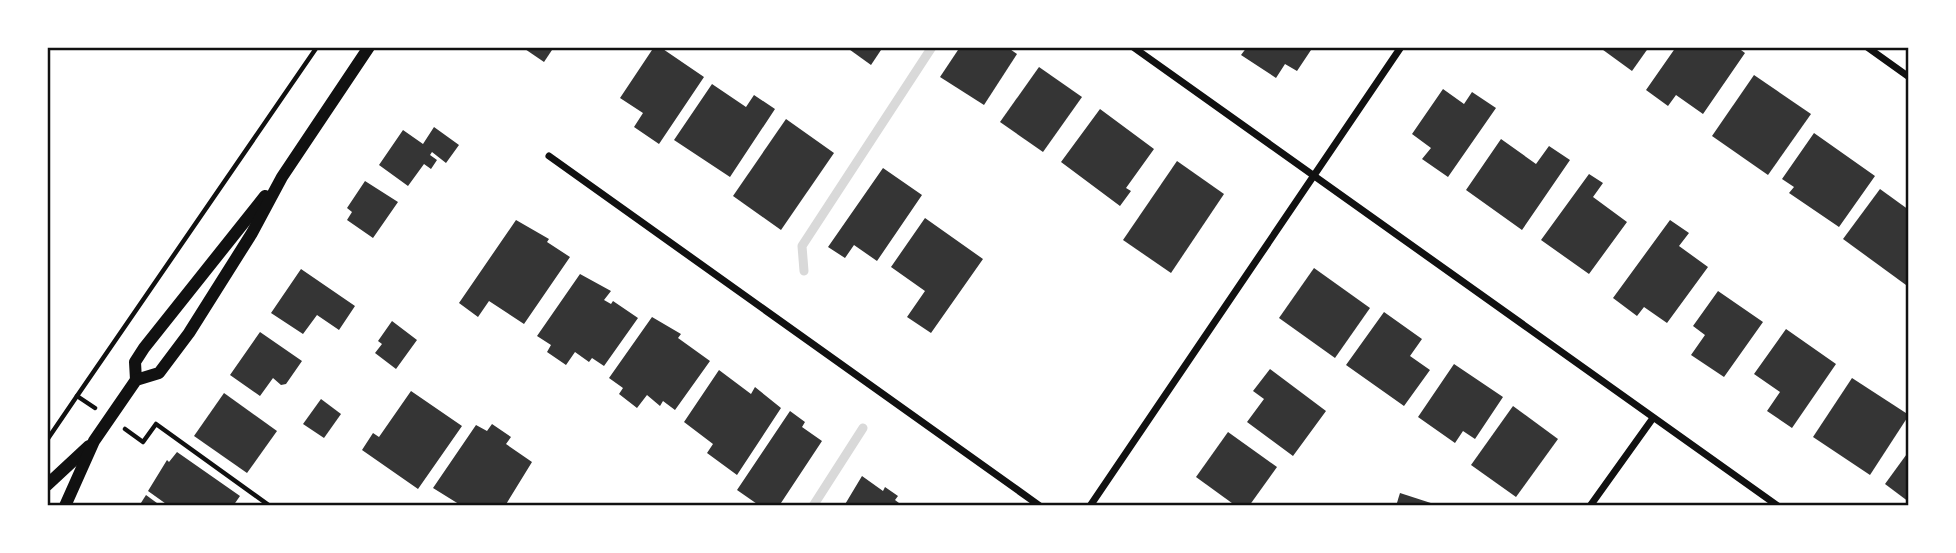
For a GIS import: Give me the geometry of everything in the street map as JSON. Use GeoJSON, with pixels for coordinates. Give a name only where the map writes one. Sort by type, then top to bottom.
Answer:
{"type":"FeatureCollection","features":[{"type":"Feature","properties":{"kind":"street"},"geometry":{"type":"LineString","coordinates":[[136,380],[159,373],[189,333],[252,233],[282,177],[369,47]]}},
{"type":"Feature","properties":{"kind":"street"},"geometry":{"type":"LineString","coordinates":[[1133,47],[1778,506]]}},
{"type":"Feature","properties":{"kind":"street"},"geometry":{"type":"LineString","coordinates":[[1090,506],[1401,47]]}},
{"type":"Feature","properties":{"kind":"street"},"geometry":{"type":"LineString","coordinates":[[1867,47],[1909,77]]}},
{"type":"Feature","properties":{"kind":"street"},"geometry":{"type":"LineString","coordinates":[[549,156],[1040,506]]}},
{"type":"Feature","properties":{"kind":"street"},"geometry":{"type":"LineString","coordinates":[[65,506],[94,441],[136,380],[135,362],[144,348],[221,248],[282,177]]}},
{"type":"Feature","properties":{"kind":"street"},"geometry":{"type":"LineString","coordinates":[[1590,506],[1653,418]]}},
{"type":"Feature","properties":{"kind":"street"},"geometry":{"type":"LineString","coordinates":[[47,485],[94,441]]}},
{"type":"Feature","properties":{"kind":"path"},"geometry":{"type":"LineString","coordinates":[[47,440],[317,47]]}},
{"type":"Feature","properties":{"kind":"path"},"geometry":{"type":"LineString","coordinates":[[78,396],[88,403]]}},
{"type":"Feature","properties":{"kind":"path"},"geometry":{"type":"LineString","coordinates":[[134,436],[143,442],[156,424],[270,506]]}},
{"type":"Feature","properties":{"kind":"building"},"geometry":{"type":"Polygon","coordinates":[[[522,47],[554,47],[544,62],[522,47]]]}},
{"type":"Feature","properties":{"kind":"building"},"geometry":{"type":"Polygon","coordinates":[[[654,47],[660,47],[704,77],[659,144],[634,127],[643,113],[620,98],[654,47]]]}},
{"type":"Feature","properties":{"kind":"building"},"geometry":{"type":"Polygon","coordinates":[[[846,47],[883,47],[871,65],[846,47]]]}},
{"type":"Feature","properties":{"kind":"building"},"geometry":{"type":"Polygon","coordinates":[[[960,47],[1007,47],[1017,54],[984,105],[940,77],[960,47]]]}},
{"type":"Feature","properties":{"kind":"building"},"geometry":{"type":"Polygon","coordinates":[[[1247,47],[1313,47],[1297,71],[1285,64],[1276,78],[1241,55],[1247,47]]]}},
{"type":"Feature","properties":{"kind":"building"},"geometry":{"type":"Polygon","coordinates":[[[1599,47],[1649,47],[1632,71],[1599,47]]]}},
{"type":"Feature","properties":{"kind":"building"},"geometry":{"type":"Polygon","coordinates":[[[1676,47],[1737,47],[1745,53],[1703,114],[1676,95],[1668,106],[1646,90],[1676,47]]]}},
{"type":"Feature","properties":{"kind":"building"},"geometry":{"type":"Polygon","coordinates":[[[1039,67],[1082,97],[1043,152],[1000,122],[1039,67]]]}},
{"type":"Feature","properties":{"kind":"building"},"geometry":{"type":"Polygon","coordinates":[[[1754,75],[1811,114],[1768,175],[1712,136],[1754,75]]]}},
{"type":"Feature","properties":{"kind":"building"},"geometry":{"type":"Polygon","coordinates":[[[712,84],[746,107],[754,95],[775,109],[730,177],[674,140],[712,84]]]}},
{"type":"Feature","properties":{"kind":"building"},"geometry":{"type":"Polygon","coordinates":[[[1443,89],[1464,104],[1472,92],[1496,108],[1448,177],[1422,159],[1431,148],[1412,134],[1443,89]]]}},
{"type":"Feature","properties":{"kind":"building"},"geometry":{"type":"Polygon","coordinates":[[[1100,109],[1154,149],[1126,188],[1131,191],[1120,206],[1061,162],[1100,109]]]}},
{"type":"Feature","properties":{"kind":"building"},"geometry":{"type":"Polygon","coordinates":[[[786,119],[834,153],[781,230],[733,196],[786,119]]]}},
{"type":"Feature","properties":{"kind":"building"},"geometry":{"type":"Polygon","coordinates":[[[434,127],[459,145],[446,163],[432,152],[430,155],[437,160],[431,169],[424,164],[408,186],[379,165],[403,130],[423,144],[434,127]]]}},
{"type":"Feature","properties":{"kind":"building"},"geometry":{"type":"Polygon","coordinates":[[[1814,133],[1875,176],[1839,227],[1789,193],[1794,187],[1782,179],[1814,133]]]}},
{"type":"Feature","properties":{"kind":"building"},"geometry":{"type":"Polygon","coordinates":[[[1501,139],[1536,164],[1549,146],[1570,160],[1522,230],[1466,190],[1501,139]]]}},
{"type":"Feature","properties":{"kind":"building"},"geometry":{"type":"Polygon","coordinates":[[[1177,161],[1224,194],[1171,273],[1123,240],[1177,161]]]}},
{"type":"Feature","properties":{"kind":"building"},"geometry":{"type":"Polygon","coordinates":[[[883,168],[922,195],[877,261],[854,245],[845,258],[828,247],[883,168]]]}},
{"type":"Feature","properties":{"kind":"building"},"geometry":{"type":"Polygon","coordinates":[[[1589,174],[1603,183],[1593,197],[1627,222],[1589,274],[1541,240],[1589,174]]]}},
{"type":"Feature","properties":{"kind":"building"},"geometry":{"type":"Polygon","coordinates":[[[365,181],[398,202],[373,238],[347,220],[352,212],[347,208],[365,181]]]}},
{"type":"Feature","properties":{"kind":"building"},"geometry":{"type":"Polygon","coordinates":[[[1880,189],[1909,210],[1906,285],[1843,239],[1880,189]]]}},
{"type":"Feature","properties":{"kind":"building"},"geometry":{"type":"Polygon","coordinates":[[[925,218],[983,259],[931,333],[907,317],[925,291],[891,267],[925,218]]]}},
{"type":"Feature","properties":{"kind":"building"},"geometry":{"type":"Polygon","coordinates":[[[516,220],[549,239],[547,242],[570,257],[524,324],[489,301],[478,317],[459,303],[516,220]]]}},
{"type":"Feature","properties":{"kind":"building"},"geometry":{"type":"Polygon","coordinates":[[[1670,220],[1689,233],[1679,246],[1708,267],[1667,323],[1644,307],[1637,316],[1613,298],[1670,220]]]}},
{"type":"Feature","properties":{"kind":"building"},"geometry":{"type":"Polygon","coordinates":[[[1314,268],[1370,308],[1335,358],[1279,318],[1314,268]]]}},
{"type":"Feature","properties":{"kind":"building"},"geometry":{"type":"Polygon","coordinates":[[[301,269],[355,306],[339,330],[317,315],[303,334],[271,313],[301,269]]]}},
{"type":"Feature","properties":{"kind":"building"},"geometry":{"type":"Polygon","coordinates":[[[580,274],[611,291],[604,300],[611,304],[613,301],[638,318],[604,366],[592,358],[589,362],[575,352],[566,365],[547,352],[551,345],[537,336],[580,274]]]}},
{"type":"Feature","properties":{"kind":"building"},"geometry":{"type":"Polygon","coordinates":[[[1718,291],[1763,322],[1724,377],[1691,355],[1705,335],[1693,326],[1718,291]]]}},
{"type":"Feature","properties":{"kind":"building"},"geometry":{"type":"Polygon","coordinates":[[[1384,312],[1422,339],[1410,356],[1430,370],[1404,406],[1346,365],[1384,312]]]}},
{"type":"Feature","properties":{"kind":"building"},"geometry":{"type":"Polygon","coordinates":[[[652,317],[681,334],[678,338],[710,361],[675,410],[663,401],[660,406],[647,395],[637,408],[619,394],[623,388],[609,378],[652,317]]]}},
{"type":"Feature","properties":{"kind":"building"},"geometry":{"type":"Polygon","coordinates":[[[392,321],[417,340],[396,369],[375,353],[382,344],[378,341],[392,321]]]}},
{"type":"Feature","properties":{"kind":"building"},"geometry":{"type":"Polygon","coordinates":[[[1786,329],[1836,364],[1792,428],[1767,411],[1780,392],[1754,374],[1786,329]]]}},
{"type":"Feature","properties":{"kind":"building"},"geometry":{"type":"Polygon","coordinates":[[[260,332],[302,361],[286,384],[281,385],[273,378],[260,396],[230,375],[260,332]]]}},
{"type":"Feature","properties":{"kind":"building"},"geometry":{"type":"Polygon","coordinates":[[[1454,364],[1503,397],[1475,439],[1463,431],[1455,443],[1418,417],[1454,364]]]}},
{"type":"Feature","properties":{"kind":"building"},"geometry":{"type":"Polygon","coordinates":[[[1270,369],[1326,411],[1293,456],[1247,422],[1264,399],[1253,391],[1270,369]]]}},
{"type":"Feature","properties":{"kind":"building"},"geometry":{"type":"Polygon","coordinates":[[[719,370],[751,394],[755,387],[781,408],[737,475],[707,453],[713,444],[684,422],[719,370]]]}},
{"type":"Feature","properties":{"kind":"building"},"geometry":{"type":"Polygon","coordinates":[[[1852,378],[1909,415],[1870,475],[1813,437],[1852,378]]]}},
{"type":"Feature","properties":{"kind":"building"},"geometry":{"type":"Polygon","coordinates":[[[411,391],[462,426],[418,489],[362,450],[373,433],[379,437],[411,391]]]}},
{"type":"Feature","properties":{"kind":"building"},"geometry":{"type":"Polygon","coordinates":[[[224,393],[277,431],[247,473],[194,436],[224,393]]]}},
{"type":"Feature","properties":{"kind":"building"},"geometry":{"type":"Polygon","coordinates":[[[321,399],[341,414],[324,438],[303,424],[321,399]]]}},
{"type":"Feature","properties":{"kind":"building"},"geometry":{"type":"Polygon","coordinates":[[[1513,406],[1558,439],[1516,497],[1471,465],[1513,406]]]}},
{"type":"Feature","properties":{"kind":"building"},"geometry":{"type":"Polygon","coordinates":[[[790,411],[805,422],[802,427],[822,441],[779,506],[760,506],[737,490],[790,411]]]}},
{"type":"Feature","properties":{"kind":"building"},"geometry":{"type":"Polygon","coordinates":[[[492,424],[511,437],[506,444],[532,462],[505,506],[462,506],[433,488],[476,425],[487,431],[492,424]]]}},
{"type":"Feature","properties":{"kind":"building"},"geometry":{"type":"Polygon","coordinates":[[[1228,432],[1277,467],[1249,506],[1236,506],[1196,477],[1228,432]]]}},
{"type":"Feature","properties":{"kind":"building"},"geometry":{"type":"Polygon","coordinates":[[[1909,451],[1909,502],[1885,484],[1909,451]]]}},
{"type":"Feature","properties":{"kind":"building"},"geometry":{"type":"Polygon","coordinates":[[[177,452],[240,496],[233,506],[169,506],[148,491],[167,460],[169,462],[177,452]]]}},
{"type":"Feature","properties":{"kind":"building"},"geometry":{"type":"Polygon","coordinates":[[[862,476],[883,491],[885,487],[898,496],[895,500],[903,506],[844,506],[862,476]]]}},
{"type":"Feature","properties":{"kind":"building"},"geometry":{"type":"Polygon","coordinates":[[[1400,493],[1437,505],[1437,506],[1396,506],[1400,493]]]}},
{"type":"Feature","properties":{"kind":"building"},"geometry":{"type":"Polygon","coordinates":[[[146,495],[161,506],[139,506],[146,495]]]}},
{"type":"Feature","properties":{"kind":"waterway"},"geometry":{"type":"LineString","coordinates":[[804,271],[802,246],[932,47]]}},
{"type":"Feature","properties":{"kind":"waterway"},"geometry":{"type":"LineString","coordinates":[[813,506],[863,428]]}}]}
